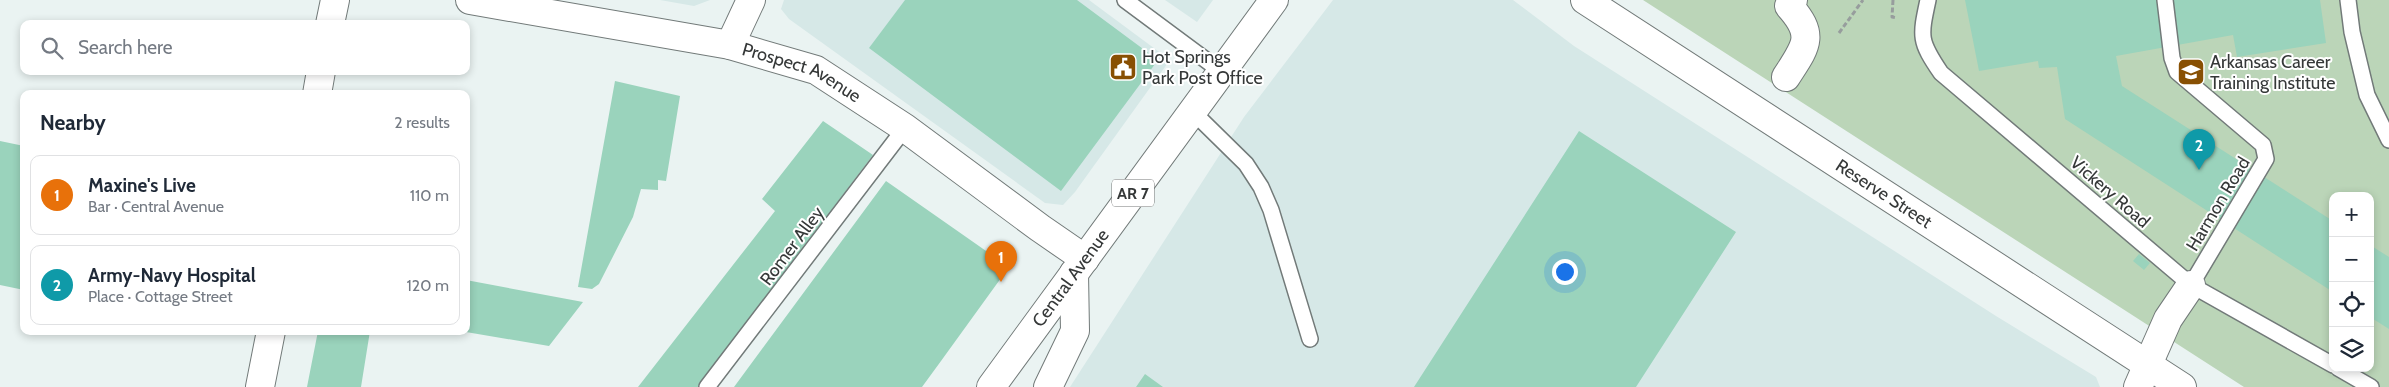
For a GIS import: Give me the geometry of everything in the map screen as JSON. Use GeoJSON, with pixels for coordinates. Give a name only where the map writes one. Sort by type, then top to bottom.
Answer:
{"type":"FeatureCollection","features":[{"type":"Feature","properties":{"kind":"street"},"geometry":{"type":"LineString","coordinates":[[331,20],[335,0]]}},
{"type":"Feature","properties":{"kind":"street","name":"Prospect Avenue"},"geometry":{"type":"LineString","coordinates":[[470,0],[730,45],[816,70],[905,128],[1040,228],[1080,266]]}},
{"type":"Feature","properties":{"kind":"street"},"geometry":{"type":"LineString","coordinates":[[730,45],[751,0]]}},
{"type":"Feature","properties":{"kind":"street","name":"Central Avenue"},"geometry":{"type":"LineString","coordinates":[[991,387],[1274,0]]}},
{"type":"Feature","properties":{"kind":"street","name":"Reserve Street"},"geometry":{"type":"LineString","coordinates":[[1585,0],[2143,375],[2182,387]]}},
{"type":"Feature","properties":{"kind":"street"},"geometry":{"type":"LineString","coordinates":[[1786,77],[1804,50],[1807,41],[1806,28],[1788,2]]}},
{"type":"Feature","properties":{"kind":"street"},"geometry":{"type":"LineString","coordinates":[[318,90],[320,75]]}},
{"type":"Feature","properties":{"kind":"street"},"geometry":{"type":"LineString","coordinates":[[1048,387],[1075,331],[1080,266]]}},
{"type":"Feature","properties":{"kind":"street"},"geometry":{"type":"LineString","coordinates":[[2143,375],[2168,319],[2191,285]]}},
{"type":"Feature","properties":{"kind":"street"},"geometry":{"type":"LineString","coordinates":[[260,387],[270,335]]}},
{"type":"Feature","properties":{"kind":"lane"},"geometry":{"type":"LineString","coordinates":[[1125,0],[1222,72]]}},
{"type":"Feature","properties":{"kind":"lane","name":"Vickery Road"},"geometry":{"type":"LineString","coordinates":[[1928,0],[1922,30],[1923,40],[1925,49],[1941,74],[2191,285],[2329,364]]}},
{"type":"Feature","properties":{"kind":"lane","name":"Harmon Road"},"geometry":{"type":"LineString","coordinates":[[2165,0],[2172,58],[2177,72],[2263,145],[2266,159],[2191,285]]}},
{"type":"Feature","properties":{"kind":"lane"},"geometry":{"type":"LineString","coordinates":[[2348,0],[2352,32],[2367,95],[2389,140]]}},
{"type":"Feature","properties":{"kind":"lane"},"geometry":{"type":"LineString","coordinates":[[1192,111],[1246,164],[1261,187],[1271,210],[1310,339]]}},
{"type":"Feature","properties":{"kind":"lane","name":"Romer Alley"},"geometry":{"type":"LineString","coordinates":[[708,387],[905,128]]}},
{"type":"Feature","properties":{"kind":"lane"},"geometry":{"type":"LineString","coordinates":[[2345,372],[2371,387]]}},
{"type":"Feature","properties":{"kind":"path"},"geometry":{"type":"LineString","coordinates":[[1893,0],[1892,17],[1898,18]]}},
{"type":"Feature","properties":{"kind":"shaded area"},"geometry":{"type":"Polygon","coordinates":[[[660,0],[710,0],[694,6],[660,0]]]}},
{"type":"Feature","properties":{"kind":"shaded area"},"geometry":{"type":"Polygon","coordinates":[[[784,0],[1089,0],[1170,60],[1075,192],[1063,205],[1045,203],[789,19],[781,9],[784,0]]]}},
{"type":"Feature","properties":{"kind":"shaded area"},"geometry":{"type":"Polygon","coordinates":[[[1165,0],[1213,0],[1197,22],[1165,0]]]}},
{"type":"Feature","properties":{"kind":"shaded area"},"geometry":{"type":"Polygon","coordinates":[[[1333,0],[1513,0],[1574,46],[1996,316],[2096,377],[2100,387],[1070,387],[1244,117],[1333,0]]]}},
{"type":"Feature","properties":{"kind":"green space"},"geometry":{"type":"Polygon","coordinates":[[[1643,0],[2389,0],[2389,387],[2244,387],[1643,0]]]}},
{"type":"Feature","properties":{"kind":"building"},"geometry":{"type":"Polygon","coordinates":[[[905,0],[1077,0],[1158,60],[1061,191],[869,48],[905,0]]]}},
{"type":"Feature","properties":{"kind":"building"},"geometry":{"type":"Polygon","coordinates":[[[1965,0],[2320,0],[2326,43],[2237,57],[2233,35],[2116,56],[2122,86],[2329,218],[2329,289],[2065,119],[2057,67],[2039,68],[2038,61],[1979,71],[1965,0]]]}},
{"type":"Feature","properties":{"kind":"building"},"geometry":{"type":"Polygon","coordinates":[[[615,81],[680,96],[666,181],[658,180],[658,190],[641,189],[633,217],[599,284],[592,289],[578,287],[615,81]]]}},
{"type":"Feature","properties":{"kind":"building"},"geometry":{"type":"Polygon","coordinates":[[[823,121],[873,155],[698,387],[638,387],[775,211],[762,199],[823,121]]]}},
{"type":"Feature","properties":{"kind":"building"},"geometry":{"type":"Polygon","coordinates":[[[1579,131],[1736,232],[1636,387],[1414,387],[1579,131]]]}},
{"type":"Feature","properties":{"kind":"building"},"geometry":{"type":"Polygon","coordinates":[[[0,141],[20,145],[20,289],[0,285],[0,141]]]}},
{"type":"Feature","properties":{"kind":"building"},"geometry":{"type":"Polygon","coordinates":[[[886,181],[1009,267],[922,387],[734,387],[886,181]]]}},
{"type":"Feature","properties":{"kind":"building"},"geometry":{"type":"Polygon","coordinates":[[[2374,248],[2389,257],[2389,329],[2374,320],[2374,248]]]}},
{"type":"Feature","properties":{"kind":"building"},"geometry":{"type":"Polygon","coordinates":[[[2139,254],[2150,263],[2144,270],[2133,261],[2139,254]]]}},
{"type":"Feature","properties":{"kind":"building"},"geometry":{"type":"Polygon","coordinates":[[[470,281],[583,302],[549,346],[470,333],[470,281]]]}},
{"type":"Feature","properties":{"kind":"building"},"geometry":{"type":"Polygon","coordinates":[[[317,335],[369,335],[361,387],[307,387],[317,335]]]}},
{"type":"Feature","properties":{"kind":"building"},"geometry":{"type":"Polygon","coordinates":[[[1145,374],[1163,387],[1136,387],[1145,374]]]}},
{"type":"Feature","properties":{"kind":"place","name":"Hot Springs Park Post Office"},"geometry":{"type":"Point","coordinates":[1123,67]}},
{"type":"Feature","properties":{"kind":"place","name":"Arkansas Career Training Institute"},"geometry":{"type":"Point","coordinates":[2191,72]}},
{"type":"Feature","properties":{"kind":"place","name":"Army-Navy Hospital"},"geometry":{"type":"Point","coordinates":[2199,170]}},
{"type":"Feature","properties":{"kind":"place","name":"Maxine's Live"},"geometry":{"type":"Point","coordinates":[1001,282]}}]}
